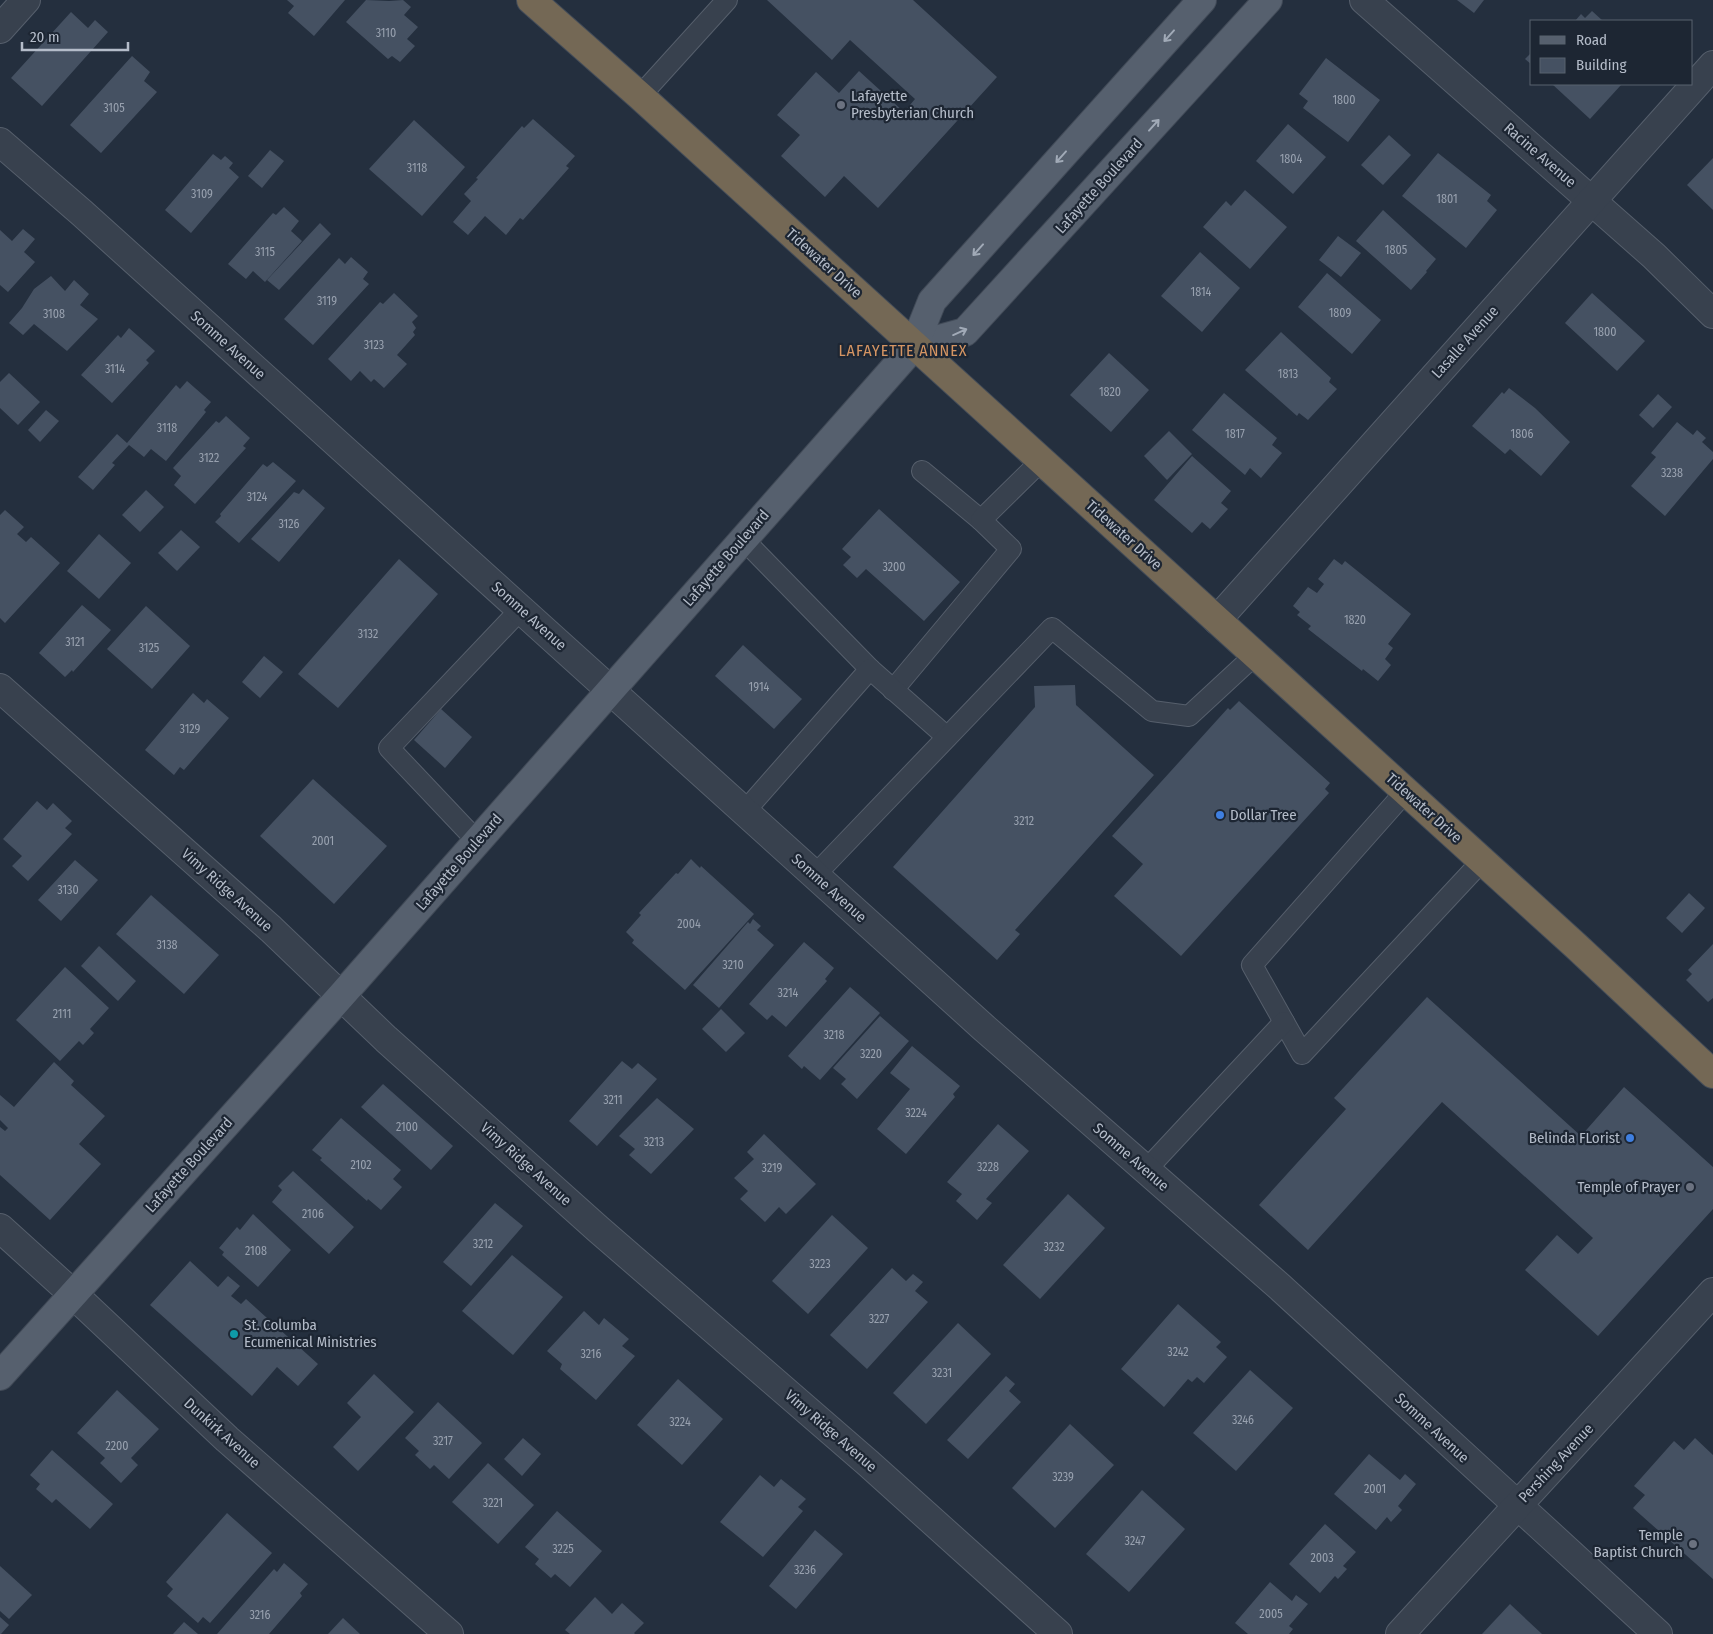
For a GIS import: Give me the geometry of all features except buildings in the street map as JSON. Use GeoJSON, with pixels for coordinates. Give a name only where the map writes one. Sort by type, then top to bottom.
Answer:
{"type":"FeatureCollection","features":[{"type":"Feature","properties":{"kind":"highway","name":"Tidewater Drive"},"geometry":{"type":"LineString","coordinates":[[532,0],[1406,791],[1713,1074]]}},
{"type":"Feature","properties":{"kind":"main road","name":"Lafayette Boulevard"},"geometry":{"type":"LineString","coordinates":[[0,1376],[341,996],[914,346],[932,301],[1202,0]]}},
{"type":"Feature","properties":{"kind":"main road","name":"Lafayette Boulevard"},"geometry":{"type":"LineString","coordinates":[[914,346],[965,332],[1268,0]]}},
{"type":"Feature","properties":{"kind":"street"},"geometry":{"type":"LineString","coordinates":[[0,29],[26,0]]}},
{"type":"Feature","properties":{"kind":"street","name":"Racine Avenue"},"geometry":{"type":"LineString","coordinates":[[1364,0],[1654,256],[1713,314]]}},
{"type":"Feature","properties":{"kind":"street","name":"Lasalle Avenue"},"geometry":{"type":"LineString","coordinates":[[1217,620],[1713,65]]}},
{"type":"Feature","properties":{"kind":"street","name":"Somme Avenue"},"geometry":{"type":"LineString","coordinates":[[0,142],[82,213],[983,1027],[1280,1287],[1658,1634]]}},
{"type":"Feature","properties":{"kind":"street"},"geometry":{"type":"LineString","coordinates":[[1682,283],[1713,287]]}},
{"type":"Feature","properties":{"kind":"street","name":"Vimy Ridge Avenue"},"geometry":{"type":"LineString","coordinates":[[0,688],[271,929],[394,1046],[591,1222],[868,1463],[1058,1634]]}},
{"type":"Feature","properties":{"kind":"street","name":"Dunkirk Avenue"},"geometry":{"type":"LineString","coordinates":[[0,1228],[228,1439],[448,1634]]}},
{"type":"Feature","properties":{"kind":"street","name":"Pershing Avenue"},"geometry":{"type":"LineString","coordinates":[[1400,1634],[1713,1292]]}},
{"type":"Feature","properties":{"kind":"lane"},"geometry":{"type":"LineString","coordinates":[[640,96],[726,0]]}},
{"type":"Feature","properties":{"kind":"lane"},"geometry":{"type":"LineString","coordinates":[[981,520],[1041,461]]}},
{"type":"Feature","properties":{"kind":"lane"},"geometry":{"type":"LineString","coordinates":[[893,690],[1011,549],[981,520],[922,471]]}},
{"type":"Feature","properties":{"kind":"lane"},"geometry":{"type":"LineString","coordinates":[[743,540],[870,670],[947,737]]}},
{"type":"Feature","properties":{"kind":"lane"},"geometry":{"type":"LineString","coordinates":[[478,841],[389,748],[521,609]]}},
{"type":"Feature","properties":{"kind":"lane"},"geometry":{"type":"LineString","coordinates":[[815,875],[1052,628],[1152,711],[1189,716],[1255,654]]}},
{"type":"Feature","properties":{"kind":"lane"},"geometry":{"type":"LineString","coordinates":[[745,811],[870,670]]}},
{"type":"Feature","properties":{"kind":"lane"},"geometry":{"type":"LineString","coordinates":[[1406,791],[1252,964],[1302,1054],[1482,861]]}},
{"type":"Feature","properties":{"kind":"lane"},"geometry":{"type":"LineString","coordinates":[[1146,1170],[1284,1022]]}},
{"type":"Feature","properties":{"kind":"place","name":"Lafayette Presbyterian Church"},"geometry":{"type":"Point","coordinates":[841,105]}},
{"type":"Feature","properties":{"kind":"place","name":"Dollar Tree"},"geometry":{"type":"Point","coordinates":[1220,815]}},
{"type":"Feature","properties":{"kind":"place","name":"Belinda FLorist"},"geometry":{"type":"Point","coordinates":[1630,1138]}},
{"type":"Feature","properties":{"kind":"place","name":"Temple of Prayer"},"geometry":{"type":"Point","coordinates":[1690,1187]}},
{"type":"Feature","properties":{"kind":"place","name":"St. Columba Ecumenical Ministries"},"geometry":{"type":"Point","coordinates":[234,1334]}},
{"type":"Feature","properties":{"kind":"place","name":"Temple Baptist Church"},"geometry":{"type":"Point","coordinates":[1693,1544]}},
{"type":"Feature","properties":{"kind":"district","name":"LAFAYETTE ANNEX"},"geometry":{"type":"Point","coordinates":[903,350]}}]}
